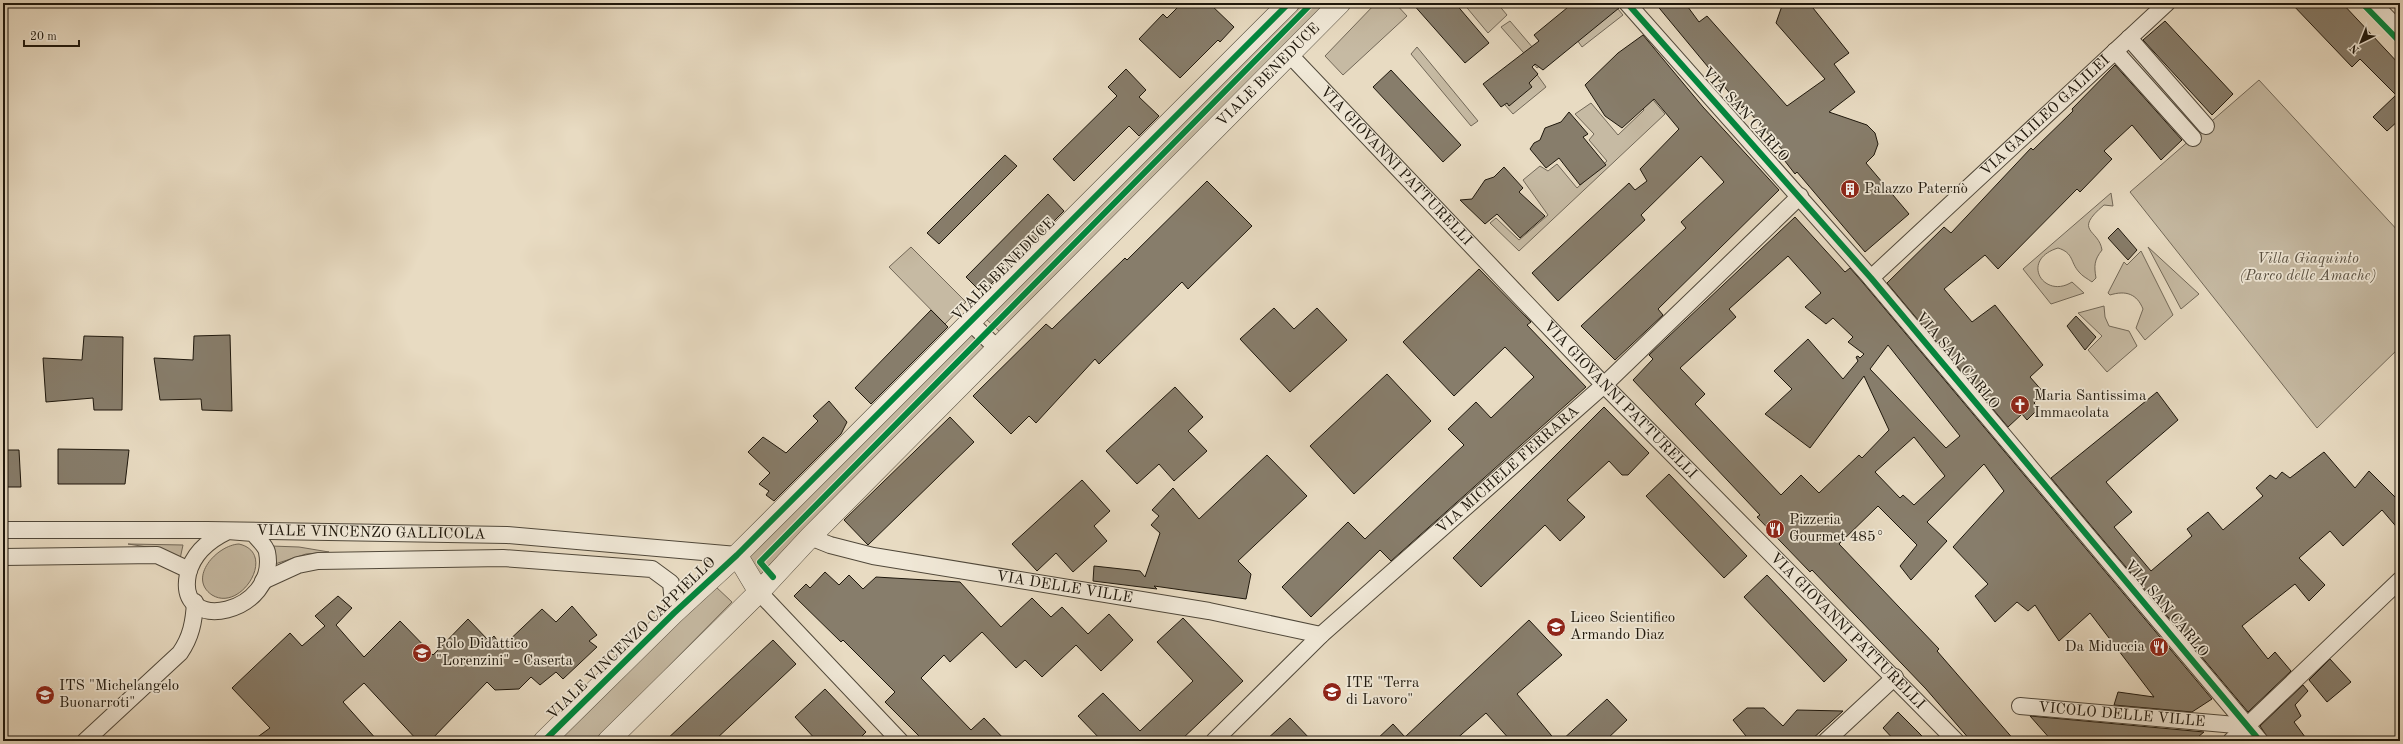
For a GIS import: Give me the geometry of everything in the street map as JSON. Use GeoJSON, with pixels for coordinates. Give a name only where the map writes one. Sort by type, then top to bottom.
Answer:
{"type":"FeatureCollection","features":[{"type":"Feature","properties":{"kind":"street","name":"VIALE BENEDUCE"},"geometry":{"type":"LineString","coordinates":[[737,556],[1289,3]]}},
{"type":"Feature","properties":{"kind":"street","name":"VIALE BENEDUCE"},"geometry":{"type":"LineString","coordinates":[[759,592],[810,537],[1340,3]]}},
{"type":"Feature","properties":{"kind":"street","name":"VIA SAN CARLO"},"geometry":{"type":"LineString","coordinates":[[1627,3],[1800,196],[1871,278],[2260,741]]}},
{"type":"Feature","properties":{"kind":"street","name":"VIA GALILEO GALILEI"},"geometry":{"type":"LineString","coordinates":[[1871,278],[2167,3]]}},
{"type":"Feature","properties":{"kind":"street"},"geometry":{"type":"LineString","coordinates":[[2373,3],[2400,31]]}},
{"type":"Feature","properties":{"kind":"street"},"geometry":{"type":"LineString","coordinates":[[2129,38],[2206,126]]}},
{"type":"Feature","properties":{"kind":"street"},"geometry":{"type":"LineString","coordinates":[[2115,51],[2193,138]]}},
{"type":"Feature","properties":{"kind":"street","name":"VIA GIOVANNI PATTURELLI"},"geometry":{"type":"LineString","coordinates":[[1289,54],[1604,385],[1895,676],[1956,741]]}},
{"type":"Feature","properties":{"kind":"street","name":"VIA MICHELE FERRARA"},"geometry":{"type":"LineString","coordinates":[[1214,741],[1320,635],[1604,385],[1800,196]]}},
{"type":"Feature","properties":{"kind":"street"},"geometry":{"type":"LineString","coordinates":[[970,322],[998,349]]}},
{"type":"Feature","properties":{"kind":"street","name":"VIALE VINCENZO GALLICOLA"},"geometry":{"type":"LineString","coordinates":[[3,530],[507,535],[737,556]]}},
{"type":"Feature","properties":{"kind":"street"},"geometry":{"type":"LineString","coordinates":[[228,531],[239,532],[253,533],[267,551],[268,569],[263,581],[251,598],[236,608],[220,613],[201,609],[190,595],[189,570],[201,549],[213,538],[228,531]]}},
{"type":"Feature","properties":{"kind":"street","name":"VIA DELLE VILLE"},"geometry":{"type":"LineString","coordinates":[[810,537],[830,545],[873,556],[1209,611],[1320,635]]}},
{"type":"Feature","properties":{"kind":"street"},"geometry":{"type":"LineString","coordinates":[[3,557],[157,555],[189,570]]}},
{"type":"Feature","properties":{"kind":"street"},"geometry":{"type":"LineString","coordinates":[[737,556],[759,592],[900,741]]}},
{"type":"Feature","properties":{"kind":"street","name":"VIALE VINCENZO CAPPIELLO"},"geometry":{"type":"LineString","coordinates":[[544,741],[674,613],[737,556]]}},
{"type":"Feature","properties":{"kind":"street","name":"VIALE VINCENZO GALLICOLA"},"geometry":{"type":"LineString","coordinates":[[263,581],[298,565],[318,562],[503,558],[652,569],[670,583],[674,613]]}},
{"type":"Feature","properties":{"kind":"street"},"geometry":{"type":"LineString","coordinates":[[2231,741],[2400,580]]}},
{"type":"Feature","properties":{"kind":"street"},"geometry":{"type":"LineString","coordinates":[[608,741],[759,592]]}},
{"type":"Feature","properties":{"kind":"street"},"geometry":{"type":"LineString","coordinates":[[85,741],[180,653],[189,640],[194,620],[195,602]]}},
{"type":"Feature","properties":{"kind":"street"},"geometry":{"type":"LineString","coordinates":[[1826,741],[1895,676]]}},
{"type":"Feature","properties":{"kind":"street","name":"VICOLO DELLE VILLE"},"geometry":{"type":"LineString","coordinates":[[2020,706],[2247,726]]}},
{"type":"Feature","properties":{"kind":"green space"},"geometry":{"type":"Polygon","coordinates":[[[1299,3],[1329,3],[1002,334],[985,318],[1299,3]]]}},
{"type":"Feature","properties":{"kind":"green space"},"geometry":{"type":"Polygon","coordinates":[[[1376,3],[1395,3],[1407,16],[1343,75],[1325,56],[1376,3]]]}},
{"type":"Feature","properties":{"kind":"green space"},"geometry":{"type":"Polygon","coordinates":[[[1463,3],[1497,3],[1507,15],[1488,33],[1463,3]]]}},
{"type":"Feature","properties":{"kind":"green space"},"geometry":{"type":"Polygon","coordinates":[[[1613,3],[1623,15],[1582,47],[1570,30],[1613,3]]]}},
{"type":"Feature","properties":{"kind":"green space"},"geometry":{"type":"Polygon","coordinates":[[[1510,21],[1545,62],[1537,68],[1501,27],[1510,21]]]}},
{"type":"Feature","properties":{"kind":"green space"},"geometry":{"type":"Polygon","coordinates":[[[1417,47],[1478,121],[1471,126],[1411,54],[1417,47]]]}},
{"type":"Feature","properties":{"kind":"green space"},"geometry":{"type":"Polygon","coordinates":[[[1533,69],[1546,87],[1513,114],[1498,97],[1533,69]]]}},
{"type":"Feature","properties":{"kind":"green space","name":"Villa Giaquinto (Parco delle Amache)"},"geometry":{"type":"Polygon","coordinates":[[[2259,80],[2400,233],[2400,347],[2317,428],[2130,192],[2259,80]]]}},
{"type":"Feature","properties":{"kind":"green space"},"geometry":{"type":"Polygon","coordinates":[[[1638,82],[1665,114],[1519,251],[1490,223],[1496,218],[1519,240],[1548,215],[1523,180],[1540,166],[1548,171],[1557,164],[1577,188],[1607,161],[1589,140],[1594,134],[1575,114],[1591,103],[1618,135],[1644,110],[1629,90],[1638,82]]]}},
{"type":"Feature","properties":{"kind":"green space"},"geometry":{"type":"Polygon","coordinates":[[[2111,193],[2113,206],[2104,205],[2090,220],[2090,230],[2100,243],[2102,250],[2096,260],[2096,278],[2092,282],[2080,273],[2067,252],[2063,250],[2058,248],[2046,254],[2040,261],[2038,269],[2040,276],[2045,282],[2053,286],[2062,286],[2072,282],[2084,293],[2051,304],[2023,269],[2111,193]]]}},
{"type":"Feature","properties":{"kind":"green space"},"geometry":{"type":"Polygon","coordinates":[[[911,247],[966,302],[945,324],[889,267],[911,247]]]}},
{"type":"Feature","properties":{"kind":"green space"},"geometry":{"type":"Polygon","coordinates":[[[2148,247],[2199,294],[2181,309],[2148,247]]]}},
{"type":"Feature","properties":{"kind":"green space"},"geometry":{"type":"Polygon","coordinates":[[[2141,251],[2173,315],[2145,340],[2136,328],[2143,309],[2138,300],[2126,293],[2110,295],[2108,293],[2124,262],[2127,265],[2141,251]]]}},
{"type":"Feature","properties":{"kind":"green space"},"geometry":{"type":"Polygon","coordinates":[[[2104,306],[2105,317],[2109,326],[2129,331],[2137,346],[2107,372],[2088,350],[2102,336],[2078,313],[2104,306]]]}},
{"type":"Feature","properties":{"kind":"green space"},"geometry":{"type":"Polygon","coordinates":[[[972,331],[987,350],[762,577],[748,558],[972,331]]]}},
{"type":"Feature","properties":{"kind":"green space"},"geometry":{"type":"Polygon","coordinates":[[[128,544],[183,545],[180,559],[160,549],[128,544]]]}},
{"type":"Feature","properties":{"kind":"green space"},"geometry":{"type":"Polygon","coordinates":[[[239,544],[250,550],[255,558],[255,569],[251,580],[244,589],[234,596],[223,598],[212,595],[205,588],[203,580],[204,572],[208,564],[214,556],[222,550],[239,544]]]}},
{"type":"Feature","properties":{"kind":"green space"},"geometry":{"type":"Polygon","coordinates":[[[271,546],[299,547],[329,552],[306,554],[275,564],[271,546]]]}},
{"type":"Feature","properties":{"kind":"green space"},"geometry":{"type":"Polygon","coordinates":[[[715,586],[732,602],[595,741],[557,741],[715,586]]]}},
{"type":"Feature","properties":{"kind":"building"},"geometry":{"type":"Polygon","coordinates":[[[1182,3],[1209,3],[1234,27],[1220,42],[1218,40],[1180,78],[1139,39],[1163,14],[1167,18],[1182,3]]]}},
{"type":"Feature","properties":{"kind":"building"},"geometry":{"type":"Polygon","coordinates":[[[1412,3],[1455,3],[1489,43],[1465,63],[1412,3]]]}},
{"type":"Feature","properties":{"kind":"building"},"geometry":{"type":"Polygon","coordinates":[[[1573,3],[1618,3],[1619,8],[1543,70],[1535,64],[1532,67],[1538,74],[1529,83],[1532,87],[1509,106],[1507,103],[1501,107],[1483,84],[1539,41],[1534,35],[1573,3]]]}},
{"type":"Feature","properties":{"kind":"building"},"geometry":{"type":"Polygon","coordinates":[[[1655,3],[1685,3],[1699,22],[1707,16],[1787,106],[1825,79],[1776,23],[1783,3],[1809,3],[1849,53],[1834,64],[1855,92],[1829,112],[1867,125],[1875,133],[1878,144],[1874,155],[1866,163],[1909,214],[1865,252],[1797,172],[1795,174],[1781,156],[1785,153],[1744,106],[1742,108],[1655,3]]]}},
{"type":"Feature","properties":{"kind":"building"},"geometry":{"type":"Polygon","coordinates":[[[2291,3],[2342,3],[2400,65],[2400,119],[2387,131],[2373,117],[2396,95],[2360,59],[2352,67],[2291,3]]]}},
{"type":"Feature","properties":{"kind":"building"},"geometry":{"type":"Polygon","coordinates":[[[2165,21],[2233,94],[2212,115],[2143,40],[2165,21]]]}},
{"type":"Feature","properties":{"kind":"building"},"geometry":{"type":"Polygon","coordinates":[[[1643,35],[1703,107],[1779,190],[1658,309],[1663,315],[1615,360],[1581,326],[1686,228],[1681,222],[1724,182],[1701,156],[1641,215],[1645,220],[1558,301],[1532,273],[1629,183],[1635,190],[1647,181],[1640,169],[1679,129],[1654,99],[1622,128],[1605,116],[1585,85],[1618,53],[1643,35]]]}},
{"type":"Feature","properties":{"kind":"building"},"geometry":{"type":"Polygon","coordinates":[[[2115,65],[2182,140],[2161,160],[2132,125],[2104,151],[2112,159],[2080,192],[2077,189],[1998,269],[1985,255],[1944,289],[1972,322],[1995,305],[2043,365],[2030,377],[2044,393],[2034,403],[2039,408],[2027,420],[2022,414],[2008,427],[1887,283],[1944,227],[1951,233],[2031,148],[2033,150],[2073,111],[2072,109],[2115,65]]]}},
{"type":"Feature","properties":{"kind":"building"},"geometry":{"type":"Polygon","coordinates":[[[1126,69],[1146,90],[1139,97],[1159,116],[1139,136],[1129,126],[1074,181],[1053,159],[1117,96],[1108,87],[1126,69]]]}},
{"type":"Feature","properties":{"kind":"building"},"geometry":{"type":"Polygon","coordinates":[[[1391,70],[1461,145],[1443,162],[1373,87],[1391,70]]]}},
{"type":"Feature","properties":{"kind":"building"},"geometry":{"type":"Polygon","coordinates":[[[1569,112],[1588,134],[1583,137],[1606,165],[1580,185],[1559,158],[1546,168],[1530,149],[1534,143],[1540,140],[1545,128],[1561,122],[1569,112]]]}},
{"type":"Feature","properties":{"kind":"building"},"geometry":{"type":"Polygon","coordinates":[[[1005,155],[1017,166],[939,244],[927,233],[1005,155]]]}},
{"type":"Feature","properties":{"kind":"building"},"geometry":{"type":"Polygon","coordinates":[[[1504,167],[1523,188],[1519,192],[1545,216],[1520,238],[1497,214],[1485,224],[1460,200],[1472,199],[1485,180],[1494,177],[1504,167]]]}},
{"type":"Feature","properties":{"kind":"building"},"geometry":{"type":"Polygon","coordinates":[[[1207,181],[1252,226],[1188,289],[1182,282],[1099,364],[1095,359],[1036,423],[1029,416],[1011,434],[973,396],[1046,324],[1052,329],[1125,258],[1127,260],[1207,181]]]}},
{"type":"Feature","properties":{"kind":"building"},"geometry":{"type":"Polygon","coordinates":[[[1048,194],[1064,211],[982,293],[966,277],[1048,194]]]}},
{"type":"Feature","properties":{"kind":"building"},"geometry":{"type":"Polygon","coordinates":[[[1795,217],[1845,272],[1850,268],[1864,284],[2212,699],[2192,712],[2114,705],[2118,692],[2154,697],[2090,613],[2059,641],[2035,605],[2028,611],[2017,602],[1995,622],[1975,596],[1988,584],[1953,547],[2004,491],[1984,464],[1927,522],[1947,541],[1911,580],[1900,566],[1917,545],[1878,506],[1839,544],[1939,649],[1937,651],[2015,741],[1971,741],[1926,689],[1812,570],[1810,572],[1757,517],[1760,515],[1633,380],[1653,359],[1649,355],[1795,217]],[[1788,256],[1729,309],[1736,317],[1680,368],[1705,394],[1695,404],[1781,495],[1801,475],[1819,493],[1859,455],[1862,458],[1889,430],[1864,376],[1810,448],[1765,414],[1792,389],[1774,371],[1808,339],[1843,379],[1858,361],[1856,357],[1858,356],[1860,358],[1864,354],[1848,342],[1853,337],[1833,318],[1826,324],[1805,307],[1821,293],[1788,256]],[[1888,345],[1870,369],[1946,448],[1960,436],[1888,345]],[[1914,437],[1875,472],[1900,498],[1903,495],[1914,505],[1945,476],[1914,437]]]}},
{"type":"Feature","properties":{"kind":"building"},"geometry":{"type":"Polygon","coordinates":[[[2118,228],[2137,250],[2128,260],[2108,238],[2118,228]]]}},
{"type":"Feature","properties":{"kind":"building"},"geometry":{"type":"Polygon","coordinates":[[[1479,269],[1531,322],[1527,325],[1586,387],[1391,561],[1380,550],[1311,617],[1282,587],[1348,522],[1365,539],[1464,445],[1448,429],[1476,402],[1491,418],[1534,377],[1505,347],[1454,396],[1403,342],[1479,269]]]}},
{"type":"Feature","properties":{"kind":"building"},"geometry":{"type":"Polygon","coordinates":[[[1274,308],[1294,329],[1317,308],[1347,340],[1290,392],[1240,339],[1274,308]]]}},
{"type":"Feature","properties":{"kind":"building"},"geometry":{"type":"Polygon","coordinates":[[[931,310],[948,327],[871,404],[855,388],[931,310]]]}},
{"type":"Feature","properties":{"kind":"building"},"geometry":{"type":"Polygon","coordinates":[[[2076,316],[2096,337],[2085,350],[2067,326],[2076,316]]]}},
{"type":"Feature","properties":{"kind":"building"},"geometry":{"type":"Polygon","coordinates":[[[230,335],[232,411],[202,410],[201,399],[160,400],[154,358],[193,360],[194,336],[230,335]]]}},
{"type":"Feature","properties":{"kind":"building"},"geometry":{"type":"Polygon","coordinates":[[[84,336],[123,337],[122,410],[94,410],[93,398],[46,402],[43,358],[82,360],[84,336]]]}},
{"type":"Feature","properties":{"kind":"building"},"geometry":{"type":"Polygon","coordinates":[[[1387,374],[1431,421],[1354,494],[1310,446],[1387,374]]]}},
{"type":"Feature","properties":{"kind":"building"},"geometry":{"type":"Polygon","coordinates":[[[1175,387],[1203,417],[1188,431],[1207,451],[1174,481],[1159,464],[1137,484],[1106,451],[1175,387]]]}},
{"type":"Feature","properties":{"kind":"building"},"geometry":{"type":"Polygon","coordinates":[[[2157,392],[2178,420],[2106,482],[2132,512],[2114,527],[2151,571],[2192,536],[2187,529],[2208,512],[2223,530],[2263,496],[2256,488],[2270,475],[2276,479],[2282,472],[2290,478],[2324,452],[2355,488],[2369,471],[2400,502],[2400,531],[2382,510],[2343,546],[2330,531],[2299,558],[2325,585],[2309,601],[2295,584],[2242,626],[2268,659],[2275,652],[2291,671],[2248,712],[2051,478],[2157,392]]]}},
{"type":"Feature","properties":{"kind":"building"},"geometry":{"type":"Polygon","coordinates":[[[829,401],[847,422],[841,434],[774,501],[766,495],[769,491],[759,484],[770,473],[748,452],[763,437],[786,453],[818,421],[813,416],[829,401]]]}},
{"type":"Feature","properties":{"kind":"building"},"geometry":{"type":"Polygon","coordinates":[[[1604,407],[1649,453],[1628,475],[1622,475],[1609,461],[1567,500],[1585,517],[1560,541],[1545,525],[1481,587],[1453,558],[1604,407]]]}},
{"type":"Feature","properties":{"kind":"building"},"geometry":{"type":"Polygon","coordinates":[[[950,417],[974,442],[868,545],[844,520],[950,417]]]}},
{"type":"Feature","properties":{"kind":"building"},"geometry":{"type":"Polygon","coordinates":[[[58,449],[129,450],[125,484],[58,484],[58,449]]]}},
{"type":"Feature","properties":{"kind":"building"},"geometry":{"type":"Polygon","coordinates":[[[3,450],[19,450],[21,487],[3,487],[3,450]]]}},
{"type":"Feature","properties":{"kind":"building"},"geometry":{"type":"Polygon","coordinates":[[[1267,455],[1307,496],[1238,561],[1251,574],[1246,599],[1154,586],[1157,589],[1093,581],[1094,566],[1140,571],[1145,577],[1160,533],[1151,525],[1159,516],[1152,510],[1173,488],[1199,519],[1267,455]]]}},
{"type":"Feature","properties":{"kind":"building"},"geometry":{"type":"Polygon","coordinates":[[[1669,474],[1747,556],[1724,578],[1646,496],[1669,474]]]}},
{"type":"Feature","properties":{"kind":"building"},"geometry":{"type":"Polygon","coordinates":[[[1082,480],[1110,511],[1094,526],[1107,541],[1073,572],[1056,553],[1037,571],[1012,544],[1082,480]]]}},
{"type":"Feature","properties":{"kind":"building"},"geometry":{"type":"Polygon","coordinates":[[[825,572],[839,585],[849,575],[863,589],[876,577],[960,582],[1001,627],[1032,598],[1051,617],[1062,607],[1088,634],[1109,614],[1133,640],[1101,671],[1076,645],[1042,677],[1025,660],[1016,668],[982,632],[950,662],[944,655],[921,678],[971,730],[984,718],[1006,741],[924,741],[885,702],[895,692],[843,640],[841,642],[794,596],[806,584],[810,588],[825,572]]]}},
{"type":"Feature","properties":{"kind":"building"},"geometry":{"type":"Polygon","coordinates":[[[1767,575],[1847,660],[1824,682],[1744,597],[1767,575]]]}},
{"type":"Feature","properties":{"kind":"building"},"geometry":{"type":"Polygon","coordinates":[[[338,596],[352,608],[336,625],[364,657],[400,621],[433,655],[468,619],[489,641],[494,636],[502,647],[542,609],[556,622],[572,606],[597,635],[589,641],[597,647],[563,679],[556,672],[540,685],[531,677],[519,689],[495,690],[487,682],[430,741],[418,741],[364,683],[343,702],[378,741],[252,741],[270,728],[232,688],[290,633],[302,646],[325,626],[315,616],[338,596]]]}},
{"type":"Feature","properties":{"kind":"building"},"geometry":{"type":"Polygon","coordinates":[[[1183,618],[1243,681],[1180,741],[1102,741],[1078,716],[1103,693],[1140,731],[1193,681],[1157,642],[1183,618]]]}},
{"type":"Feature","properties":{"kind":"building","name":"Liceo Scientifico Armando Diaz"},"geometry":{"type":"Polygon","coordinates":[[[1529,620],[1562,655],[1517,694],[1556,741],[1511,741],[1486,713],[1454,741],[1375,741],[1393,724],[1405,737],[1529,620]]]}},
{"type":"Feature","properties":{"kind":"building"},"geometry":{"type":"Polygon","coordinates":[[[773,640],[796,664],[714,741],[665,741],[773,640]]]}},
{"type":"Feature","properties":{"kind":"building"},"geometry":{"type":"Polygon","coordinates":[[[2330,659],[2351,682],[2327,702],[2309,680],[2330,659]]]}},
{"type":"Feature","properties":{"kind":"building"},"geometry":{"type":"Polygon","coordinates":[[[2303,685],[2308,691],[2295,705],[2301,716],[2294,722],[2308,741],[2270,741],[2260,726],[2303,685]]]}},
{"type":"Feature","properties":{"kind":"building"},"geometry":{"type":"Polygon","coordinates":[[[825,689],[866,732],[857,741],[817,741],[795,717],[825,689]]]}},
{"type":"Feature","properties":{"kind":"building"},"geometry":{"type":"Polygon","coordinates":[[[1607,699],[1627,720],[1605,741],[1561,741],[1607,699]]]}},
{"type":"Feature","properties":{"kind":"building"},"geometry":{"type":"Polygon","coordinates":[[[1747,708],[1764,708],[1783,726],[1797,710],[1843,711],[1810,741],[1750,741],[1733,720],[1747,708]]]}},
{"type":"Feature","properties":{"kind":"building"},"geometry":{"type":"Polygon","coordinates":[[[1898,712],[1927,741],[1895,741],[1883,728],[1898,712]]]}},
{"type":"Feature","properties":{"kind":"building"},"geometry":{"type":"Polygon","coordinates":[[[2030,716],[2204,732],[2193,741],[2052,741],[2030,716]]]}},
{"type":"Feature","properties":{"kind":"building"},"geometry":{"type":"Polygon","coordinates":[[[1290,718],[1312,741],[1265,741],[1290,718]]]}},
{"type":"Feature","properties":{"kind":"cycle path"},"geometry":{"type":"LineString","coordinates":[[544,741],[674,613],[737,555],[1289,3]]}},
{"type":"Feature","properties":{"kind":"cycle path"},"geometry":{"type":"LineString","coordinates":[[773,577],[760,562],[1312,3]]}},
{"type":"Feature","properties":{"kind":"cycle path"},"geometry":{"type":"LineString","coordinates":[[1627,3],[1871,278],[2260,741]]}},
{"type":"Feature","properties":{"kind":"cycle path"},"geometry":{"type":"LineString","coordinates":[[2362,3],[2400,42]]}},
{"type":"Feature","properties":{"kind":"place","name":"Palazzo Paternò"},"geometry":{"type":"Point","coordinates":[1850,189]}},
{"type":"Feature","properties":{"kind":"place","name":"Maria Santissima Immacolata"},"geometry":{"type":"Point","coordinates":[2020,405]}},
{"type":"Feature","properties":{"kind":"place","name":"Pizzeria Gourmet 485°"},"geometry":{"type":"Point","coordinates":[1775,529]}},
{"type":"Feature","properties":{"kind":"place","name":"Liceo Scientifico Armando Diaz"},"geometry":{"type":"Point","coordinates":[1556,627]}},
{"type":"Feature","properties":{"kind":"place","name":"Da Miduccia"},"geometry":{"type":"Point","coordinates":[2159,647]}},
{"type":"Feature","properties":{"kind":"place","name":"Polo Didattico \"Lorenzini\" - Caserta"},"geometry":{"type":"Point","coordinates":[422,653]}},
{"type":"Feature","properties":{"kind":"place","name":"ITE \"Terra di Lavoro\""},"geometry":{"type":"Point","coordinates":[1332,692]}},
{"type":"Feature","properties":{"kind":"place","name":"ITS \"Michelangelo Buonarroti\""},"geometry":{"type":"Point","coordinates":[45,695]}}]}
